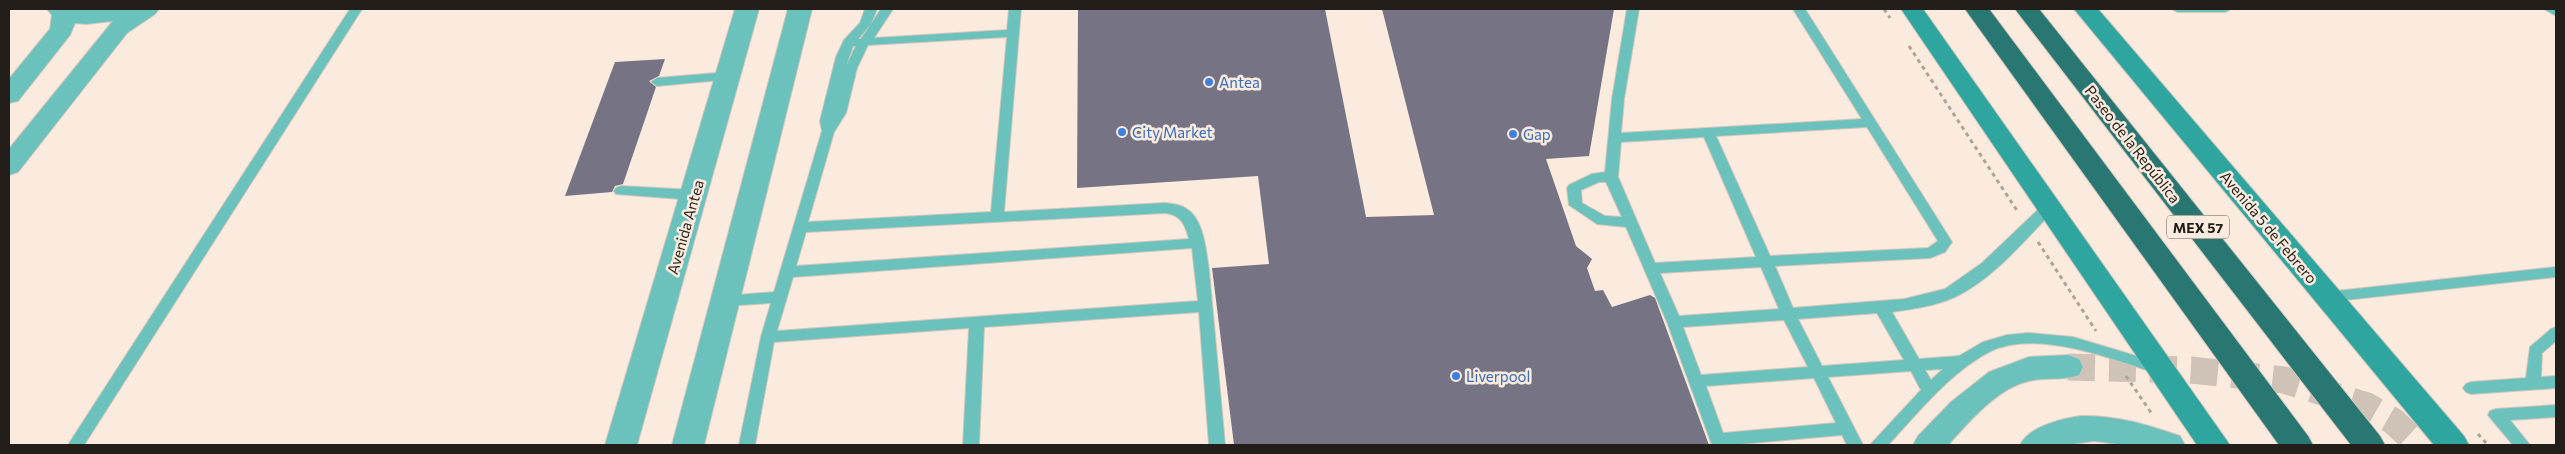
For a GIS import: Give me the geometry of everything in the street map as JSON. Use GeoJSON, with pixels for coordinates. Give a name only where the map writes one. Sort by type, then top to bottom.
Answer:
{"type":"FeatureCollection","features":[{"type":"Feature","properties":{"kind":"highway","name":"Paseo de la República"},"geometry":{"type":"LineString","coordinates":[[2027,9],[2369,445]]}},
{"type":"Feature","properties":{"kind":"highway","name":"MEX 57"},"geometry":{"type":"LineString","coordinates":[[1976,12],[2297,445]]}},
{"type":"Feature","properties":{"kind":"main road","name":"Avenida 5 de Febrero"},"geometry":{"type":"LineString","coordinates":[[2086,9],[2453,445]]}},
{"type":"Feature","properties":{"kind":"main road"},"geometry":{"type":"LineString","coordinates":[[1904,17],[2048,208],[2214,445]]}},
{"type":"Feature","properties":{"kind":"street","name":"Avenida Antea"},"geometry":{"type":"LineString","coordinates":[[621,445],[747,9]]}},
{"type":"Feature","properties":{"kind":"street"},"geometry":{"type":"LineString","coordinates":[[688,445],[800,9]]}},
{"type":"Feature","properties":{"kind":"street"},"geometry":{"type":"LineString","coordinates":[[9,95],[62,30],[61,12],[86,17],[145,10]]}},
{"type":"Feature","properties":{"kind":"street"},"geometry":{"type":"LineString","coordinates":[[9,166],[119,28],[145,10]]}},
{"type":"Feature","properties":{"kind":"street"},"geometry":{"type":"LineString","coordinates":[[1929,445],[1967,405],[1992,385],[2028,369],[2068,367]]}},
{"type":"Feature","properties":{"kind":"street"},"geometry":{"type":"LineString","coordinates":[[2036,445],[2067,431],[2098,428],[2135,433],[2163,434]]}},
{"type":"Feature","properties":{"kind":"lane"},"geometry":{"type":"LineString","coordinates":[[76,445],[356,9]]}},
{"type":"Feature","properties":{"kind":"lane"},"geometry":{"type":"LineString","coordinates":[[828,131],[826,121],[840,65],[848,43],[865,24],[871,9]]}},
{"type":"Feature","properties":{"kind":"lane"},"geometry":{"type":"LineString","coordinates":[[747,445],[768,337],[828,131],[843,108],[855,59],[864,42],[881,23],[887,9]]}},
{"type":"Feature","properties":{"kind":"lane"},"geometry":{"type":"LineString","coordinates":[[997,218],[1015,9]]}},
{"type":"Feature","properties":{"kind":"lane"},"geometry":{"type":"LineString","coordinates":[[1633,9],[1614,138],[1611,177],[1674,322],[1718,440],[1846,428]]}},
{"type":"Feature","properties":{"kind":"lane"},"geometry":{"type":"LineString","coordinates":[[1650,268],[1930,253],[1940,248],[1945,242],[1918,202],[1799,9]]}},
{"type":"Feature","properties":{"kind":"lane"},"geometry":{"type":"LineString","coordinates":[[2178,9],[2226,9]]}},
{"type":"Feature","properties":{"kind":"lane"},"geometry":{"type":"LineString","coordinates":[[2550,9],[2556,13]]}},
{"type":"Feature","properties":{"kind":"lane"},"geometry":{"type":"LineString","coordinates":[[848,43],[1012,33]]}},
{"type":"Feature","properties":{"kind":"lane"},"geometry":{"type":"LineString","coordinates":[[657,82],[728,76]]}},
{"type":"Feature","properties":{"kind":"lane"},"geometry":{"type":"LineString","coordinates":[[1614,138],[1869,123]]}},
{"type":"Feature","properties":{"kind":"lane"},"geometry":{"type":"LineString","coordinates":[[1708,132],[1789,315],[1816,372],[1855,445]]}},
{"type":"Feature","properties":{"kind":"lane"},"geometry":{"type":"LineString","coordinates":[[1611,177],[1597,177],[1574,188],[1576,205],[1602,221],[1629,222]]}},
{"type":"Feature","properties":{"kind":"lane"},"geometry":{"type":"LineString","coordinates":[[621,192],[694,195]]}},
{"type":"Feature","properties":{"kind":"lane"},"geometry":{"type":"LineString","coordinates":[[801,227],[1165,208],[1181,211],[1190,222],[1198,243],[1206,306],[1217,445]]}},
{"type":"Feature","properties":{"kind":"lane"},"geometry":{"type":"LineString","coordinates":[[1674,322],[1789,315],[1924,301],[1950,293],[1966,283],[2029,228],[2048,208]]}},
{"type":"Feature","properties":{"kind":"lane"},"geometry":{"type":"LineString","coordinates":[[786,272],[1198,243]]}},
{"type":"Feature","properties":{"kind":"lane"},"geometry":{"type":"LineString","coordinates":[[2327,296],[2556,272]]}},
{"type":"Feature","properties":{"kind":"lane"},"geometry":{"type":"LineString","coordinates":[[2541,273],[2556,283]]}},
{"type":"Feature","properties":{"kind":"lane"},"geometry":{"type":"LineString","coordinates":[[724,302],[779,297]]}},
{"type":"Feature","properties":{"kind":"lane"},"geometry":{"type":"LineString","coordinates":[[768,337],[1206,306]]}},
{"type":"Feature","properties":{"kind":"lane"},"geometry":{"type":"LineString","coordinates":[[1881,306],[1930,392]]}},
{"type":"Feature","properties":{"kind":"lane"},"geometry":{"type":"LineString","coordinates":[[971,445],[977,322]]}},
{"type":"Feature","properties":{"kind":"lane"},"geometry":{"type":"LineString","coordinates":[[2533,383],[2535,351],[2556,334]]}},
{"type":"Feature","properties":{"kind":"lane"},"geometry":{"type":"LineString","coordinates":[[1878,445],[1961,362],[1988,346],[2012,338],[2064,341],[2109,351],[2160,368]]}},
{"type":"Feature","properties":{"kind":"lane"},"geometry":{"type":"LineString","coordinates":[[1696,381],[1961,362]]}},
{"type":"Feature","properties":{"kind":"lane"},"geometry":{"type":"LineString","coordinates":[[2471,388],[2556,382]]}},
{"type":"Feature","properties":{"kind":"lane"},"geometry":{"type":"LineString","coordinates":[[2522,445],[2496,415],[2556,411]]}},
{"type":"Feature","properties":{"kind":"path"},"geometry":{"type":"LineString","coordinates":[[1884,9],[1904,17]]}},
{"type":"Feature","properties":{"kind":"path"},"geometry":{"type":"LineString","coordinates":[[1906,41],[2163,434]]}},
{"type":"Feature","properties":{"kind":"building"},"geometry":{"type":"Polygon","coordinates":[[[1078,9],[1325,9],[1366,217],[1434,215],[1382,9],[1614,9],[1589,156],[1546,159],[1576,246],[1592,259],[1587,268],[1595,291],[1603,290],[1612,307],[1650,295],[1655,298],[1709,445],[1234,445],[1212,268],[1269,264],[1258,176],[1077,188],[1078,9]]]}},
{"type":"Feature","properties":{"kind":"building"},"geometry":{"type":"Polygon","coordinates":[[[665,59],[659,76],[649,81],[656,87],[623,184],[615,186],[612,192],[565,196],[615,62],[665,59]]]}},
{"type":"Feature","properties":{"kind":"tunnel"},"geometry":{"type":"LineString","coordinates":[[2068,367],[2191,370],[2284,380],[2367,406],[2393,421],[2419,445]]}},
{"type":"Feature","properties":{"kind":"place","name":"Antea"},"geometry":{"type":"Point","coordinates":[1209,82]}},
{"type":"Feature","properties":{"kind":"place","name":"City Market"},"geometry":{"type":"Point","coordinates":[1122,132]}},
{"type":"Feature","properties":{"kind":"place","name":"Gap"},"geometry":{"type":"Point","coordinates":[1513,134]}},
{"type":"Feature","properties":{"kind":"place","name":"Liverpool"},"geometry":{"type":"Point","coordinates":[1456,376]}}]}
